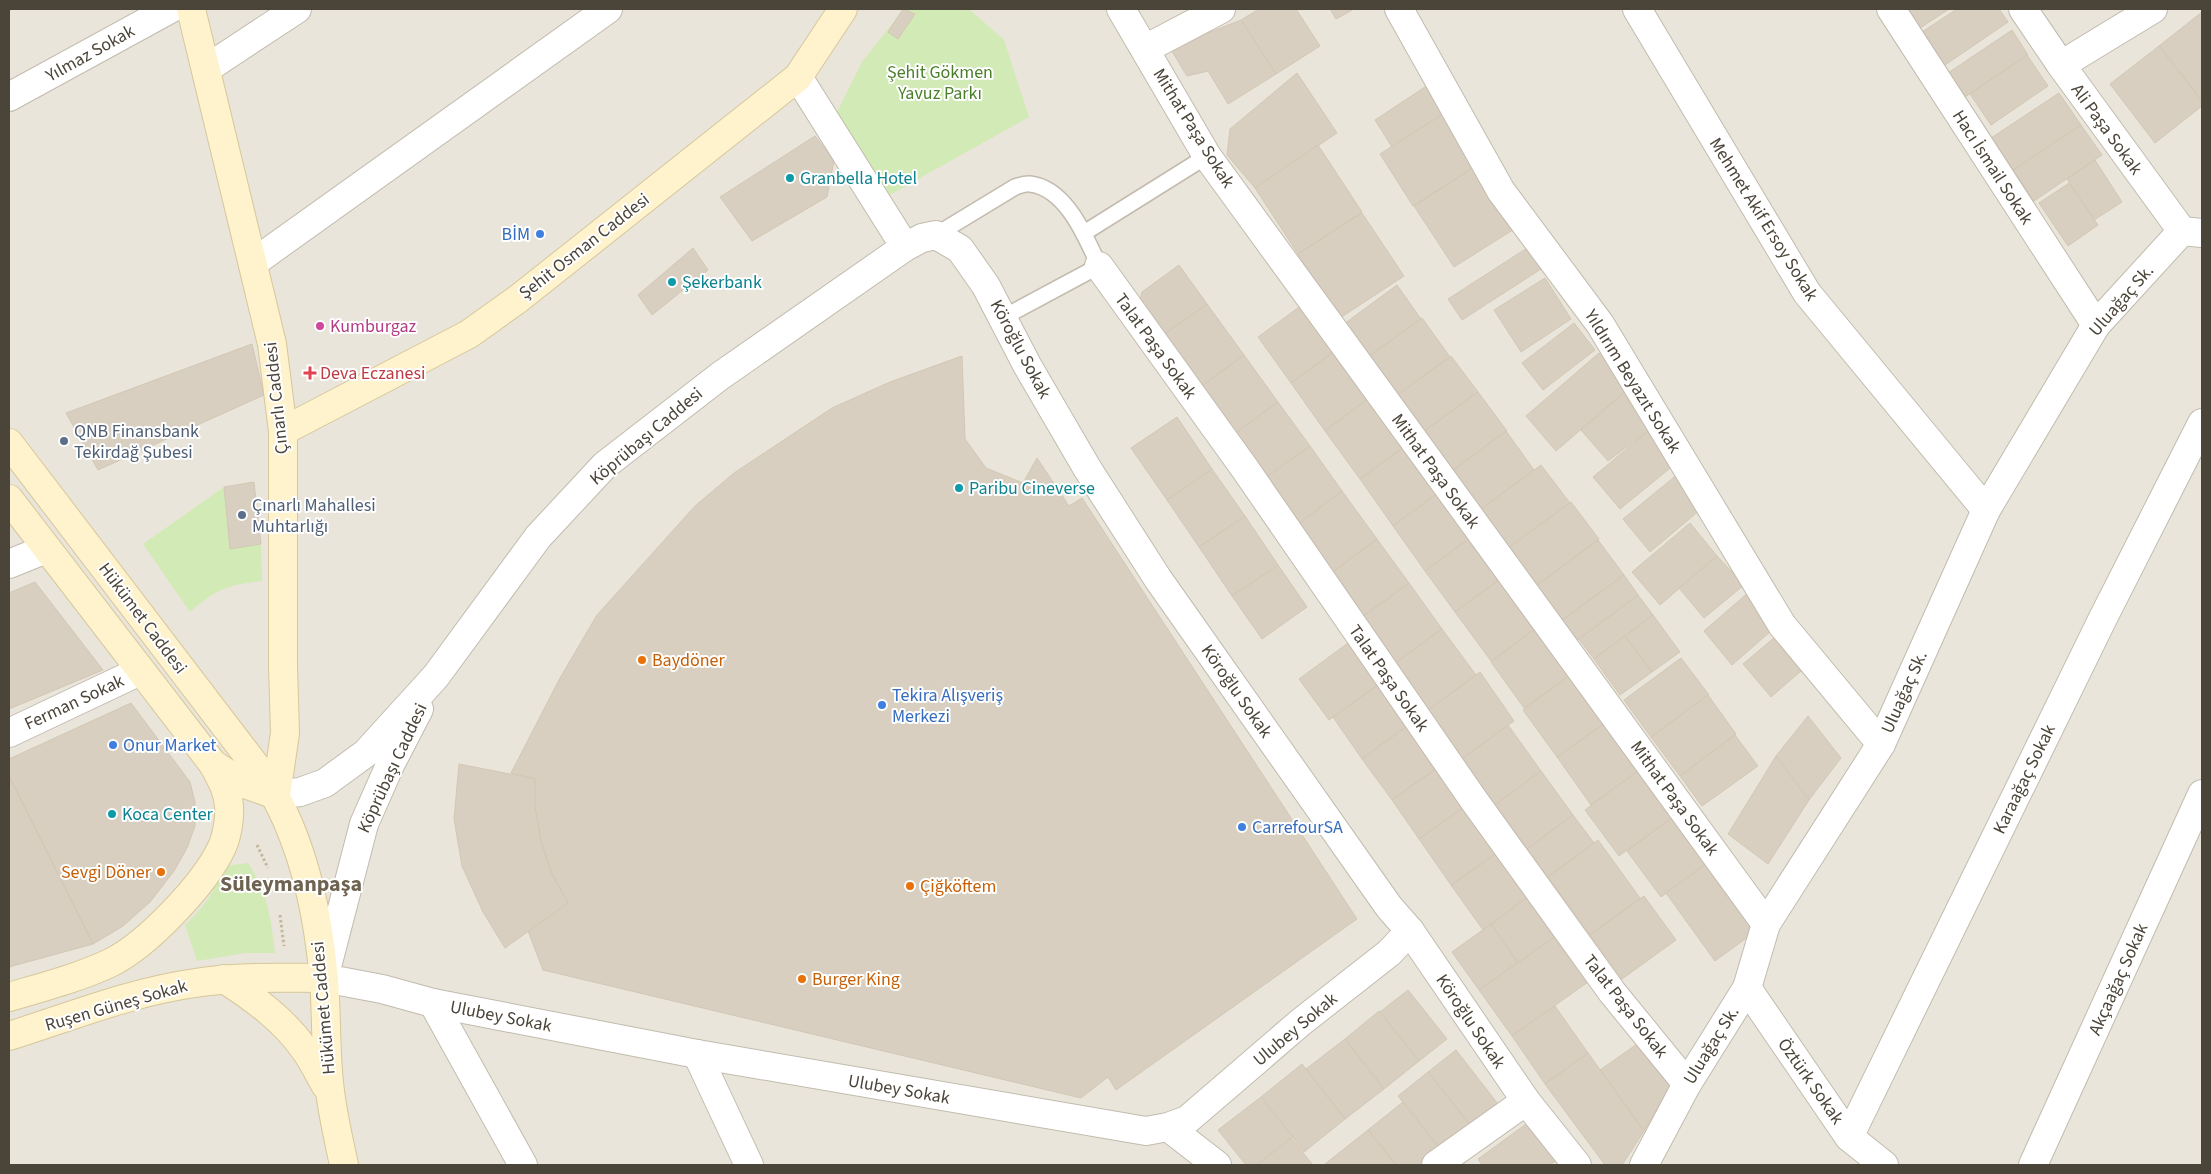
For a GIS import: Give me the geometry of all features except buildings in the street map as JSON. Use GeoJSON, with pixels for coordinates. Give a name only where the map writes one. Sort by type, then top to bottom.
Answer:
{"type":"FeatureCollection","features":[{"type":"Feature","properties":{"kind":"street","name":"Yılmaz Sokak"},"geometry":{"type":"LineString","coordinates":[[9,97],[170,9]]}},
{"type":"Feature","properties":{"kind":"street","name":"Çınarlı Caddesi"},"geometry":{"type":"LineString","coordinates":[[191,9],[272,344],[282,431],[282,666],[285,733],[276,795]]}},
{"type":"Feature","properties":{"kind":"street"},"geometry":{"type":"LineString","coordinates":[[206,69],[297,9]]}},
{"type":"Feature","properties":{"kind":"street"},"geometry":{"type":"LineString","coordinates":[[253,263],[608,9]]}},
{"type":"Feature","properties":{"kind":"street","name":"Şehit Osman Caddesi"},"geometry":{"type":"LineString","coordinates":[[282,431],[469,334],[518,299],[798,77],[842,9]]}},
{"type":"Feature","properties":{"kind":"street","name":"Mithat Paşa Sokak"},"geometry":{"type":"LineString","coordinates":[[1120,9],[1207,156],[1766,924]]}},
{"type":"Feature","properties":{"kind":"street"},"geometry":{"type":"LineString","coordinates":[[1145,49],[1221,9]]}},
{"type":"Feature","properties":{"kind":"street","name":"Yıldırım Beyazıt Sokak"},"geometry":{"type":"LineString","coordinates":[[1399,9],[1501,191],[1600,324],[1782,625],[1881,744]]}},
{"type":"Feature","properties":{"kind":"street","name":"Mehmet Akif Ersoy Sokak"},"geometry":{"type":"LineString","coordinates":[[1637,9],[1807,293],[1986,510]]}},
{"type":"Feature","properties":{"kind":"street","name":"Hacı İsmail Sokak"},"geometry":{"type":"LineString","coordinates":[[1891,9],[2096,325]]}},
{"type":"Feature","properties":{"kind":"street","name":"Ali Paşa Sokak"},"geometry":{"type":"LineString","coordinates":[[2023,9],[2061,65],[2192,232]]}},
{"type":"Feature","properties":{"kind":"street"},"geometry":{"type":"LineString","coordinates":[[2061,65],[2153,9]]}},
{"type":"Feature","properties":{"kind":"street"},"geometry":{"type":"LineString","coordinates":[[798,77],[905,247],[922,238],[936,235]]}},
{"type":"Feature","properties":{"kind":"street","name":"Uluağaç Sk."},"geometry":{"type":"LineString","coordinates":[[1644,1165],[1687,1084],[1747,988],[1766,924],[1881,744],[1986,510],[2096,325],[2192,232]]}},
{"type":"Feature","properties":{"kind":"street","name":"Köroğlu Sokak"},"geometry":{"type":"LineString","coordinates":[[936,235],[960,249],[986,286],[1004,317],[1027,365],[1069,438],[1158,579],[1389,907],[1410,931],[1526,1101],[1577,1165]]}},
{"type":"Feature","properties":{"kind":"street","name":"Köprübaşı Caddesi"},"geometry":{"type":"LineString","coordinates":[[276,795],[300,792],[325,783],[366,753],[436,676],[538,537],[605,465],[727,370],[905,247]]}},
{"type":"Feature","properties":{"kind":"street","name":"Talat Paşa Sokak"},"geometry":{"type":"LineString","coordinates":[[1099,266],[1242,466],[1490,823],[1612,992],[1687,1084]]}},
{"type":"Feature","properties":{"kind":"street","name":"Karaağaç Sokak"},"geometry":{"type":"LineString","coordinates":[[1849,1137],[2102,620],[2202,422]]}},
{"type":"Feature","properties":{"kind":"street","name":"Hükümet Caddesi"},"geometry":{"type":"LineString","coordinates":[[9,443],[276,795],[298,849],[311,895],[324,978],[330,1092],[344,1165]]}},
{"type":"Feature","properties":{"kind":"street","name":"Hükümet Caddesi"},"geometry":{"type":"LineString","coordinates":[[9,499],[213,764],[242,783],[276,795]]}},
{"type":"Feature","properties":{"kind":"street"},"geometry":{"type":"LineString","coordinates":[[9,564],[46,549]]}},
{"type":"Feature","properties":{"kind":"street","name":"Ferman Sokak"},"geometry":{"type":"LineString","coordinates":[[9,733],[140,671]]}},
{"type":"Feature","properties":{"kind":"street","name":"Köprübaşı Caddesi"},"geometry":{"type":"LineString","coordinates":[[324,978],[364,824],[390,765],[436,676]]}},
{"type":"Feature","properties":{"kind":"street"},"geometry":{"type":"LineString","coordinates":[[9,997],[69,979],[111,962],[147,939],[177,907],[205,874],[222,846],[230,806],[226,788],[213,764]]}},
{"type":"Feature","properties":{"kind":"street","name":"Akçaağaç Sokak"},"geometry":{"type":"LineString","coordinates":[[2033,1165],[2202,794]]}},
{"type":"Feature","properties":{"kind":"street","name":"Ulubey Sokak"},"geometry":{"type":"LineString","coordinates":[[324,978],[382,989],[432,1003],[697,1054],[1146,1131],[1168,1127],[1188,1120],[1301,1022],[1389,954],[1410,931]]}},
{"type":"Feature","properties":{"kind":"street","name":"Ruşen Güneş Sokak"},"geometry":{"type":"LineString","coordinates":[[9,1036],[135,996],[193,983],[224,979],[324,978]]}},
{"type":"Feature","properties":{"kind":"street"},"geometry":{"type":"LineString","coordinates":[[224,979],[266,1008],[284,1026],[304,1049],[330,1092]]}},
{"type":"Feature","properties":{"kind":"street","name":"Öztürk Sokak"},"geometry":{"type":"LineString","coordinates":[[1747,988],[1849,1137],[1884,1165]]}},
{"type":"Feature","properties":{"kind":"street"},"geometry":{"type":"LineString","coordinates":[[432,1003],[523,1165]]}},
{"type":"Feature","properties":{"kind":"street"},"geometry":{"type":"LineString","coordinates":[[697,1054],[749,1165]]}},
{"type":"Feature","properties":{"kind":"street"},"geometry":{"type":"LineString","coordinates":[[1436,1165],[1526,1101]]}},
{"type":"Feature","properties":{"kind":"street"},"geometry":{"type":"LineString","coordinates":[[1168,1127],[1217,1165]]}},
{"type":"Feature","properties":{"kind":"lane"},"geometry":{"type":"LineString","coordinates":[[1084,233],[1207,156]]}},
{"type":"Feature","properties":{"kind":"lane"},"geometry":{"type":"LineString","coordinates":[[936,235],[1015,187],[1030,183],[1054,193],[1084,233],[1099,266],[1004,317]]}},
{"type":"Feature","properties":{"kind":"path"},"geometry":{"type":"LineString","coordinates":[[253,841],[258,845],[270,874]]}},
{"type":"Feature","properties":{"kind":"path"},"geometry":{"type":"LineString","coordinates":[[279,906],[284,950]]}},
{"type":"Feature","properties":{"kind":"shaded area"},"geometry":{"type":"Polygon","coordinates":[[[9,9],[2202,9],[2202,1165],[9,1165],[9,9]]]}},
{"type":"Feature","properties":{"kind":"green space","name":"Şehit Gökmen Yavuz Parkı"},"geometry":{"type":"Polygon","coordinates":[[[904,9],[969,9],[1004,40],[1029,117],[886,197],[835,116],[862,62],[904,9]]]}},
{"type":"Feature","properties":{"kind":"green space"},"geometry":{"type":"Polygon","coordinates":[[[224,487],[230,548],[261,544],[262,581],[223,589],[207,598],[190,612],[143,544],[224,487]]]}},
{"type":"Feature","properties":{"kind":"green space"},"geometry":{"type":"Polygon","coordinates":[[[248,863],[255,874],[268,906],[275,953],[245,953],[197,961],[185,925],[208,898],[225,866],[248,863]]]}},
{"type":"Feature","properties":{"kind":"place","name":"Granbella Hotel"},"geometry":{"type":"Point","coordinates":[790,178]}},
{"type":"Feature","properties":{"kind":"place","name":"BİM"},"geometry":{"type":"Point","coordinates":[540,234]}},
{"type":"Feature","properties":{"kind":"place","name":"Şekerbank"},"geometry":{"type":"Point","coordinates":[672,282]}},
{"type":"Feature","properties":{"kind":"place","name":"Kumburgaz"},"geometry":{"type":"Point","coordinates":[320,326]}},
{"type":"Feature","properties":{"kind":"place","name":"Deva Eczanesi"},"geometry":{"type":"Point","coordinates":[310,373]}},
{"type":"Feature","properties":{"kind":"place","name":"QNB Finansbank Tekirdağ Şubesi"},"geometry":{"type":"Point","coordinates":[64,441]}},
{"type":"Feature","properties":{"kind":"place","name":"Paribu Cineverse"},"geometry":{"type":"Point","coordinates":[959,488]}},
{"type":"Feature","properties":{"kind":"place","name":"Çınarlı Mahallesi Muhtarlığı"},"geometry":{"type":"Point","coordinates":[242,515]}},
{"type":"Feature","properties":{"kind":"place","name":"Baydöner"},"geometry":{"type":"Point","coordinates":[642,660]}},
{"type":"Feature","properties":{"kind":"place","name":"Tekira Alışveriş Merkezi"},"geometry":{"type":"Point","coordinates":[882,705]}},
{"type":"Feature","properties":{"kind":"place","name":"Onur Market"},"geometry":{"type":"Point","coordinates":[113,745]}},
{"type":"Feature","properties":{"kind":"place","name":"Koca Center"},"geometry":{"type":"Point","coordinates":[112,814]}},
{"type":"Feature","properties":{"kind":"place","name":"CarrefourSA"},"geometry":{"type":"Point","coordinates":[1242,827]}},
{"type":"Feature","properties":{"kind":"place","name":"Sevgi Döner"},"geometry":{"type":"Point","coordinates":[161,872]}},
{"type":"Feature","properties":{"kind":"place","name":"Çiğköftem"},"geometry":{"type":"Point","coordinates":[910,886]}},
{"type":"Feature","properties":{"kind":"place","name":"Burger King"},"geometry":{"type":"Point","coordinates":[802,979]}},
{"type":"Feature","properties":{"kind":"district","name":"Süleymanpaşa"},"geometry":{"type":"Point","coordinates":[291,883]}}]}
